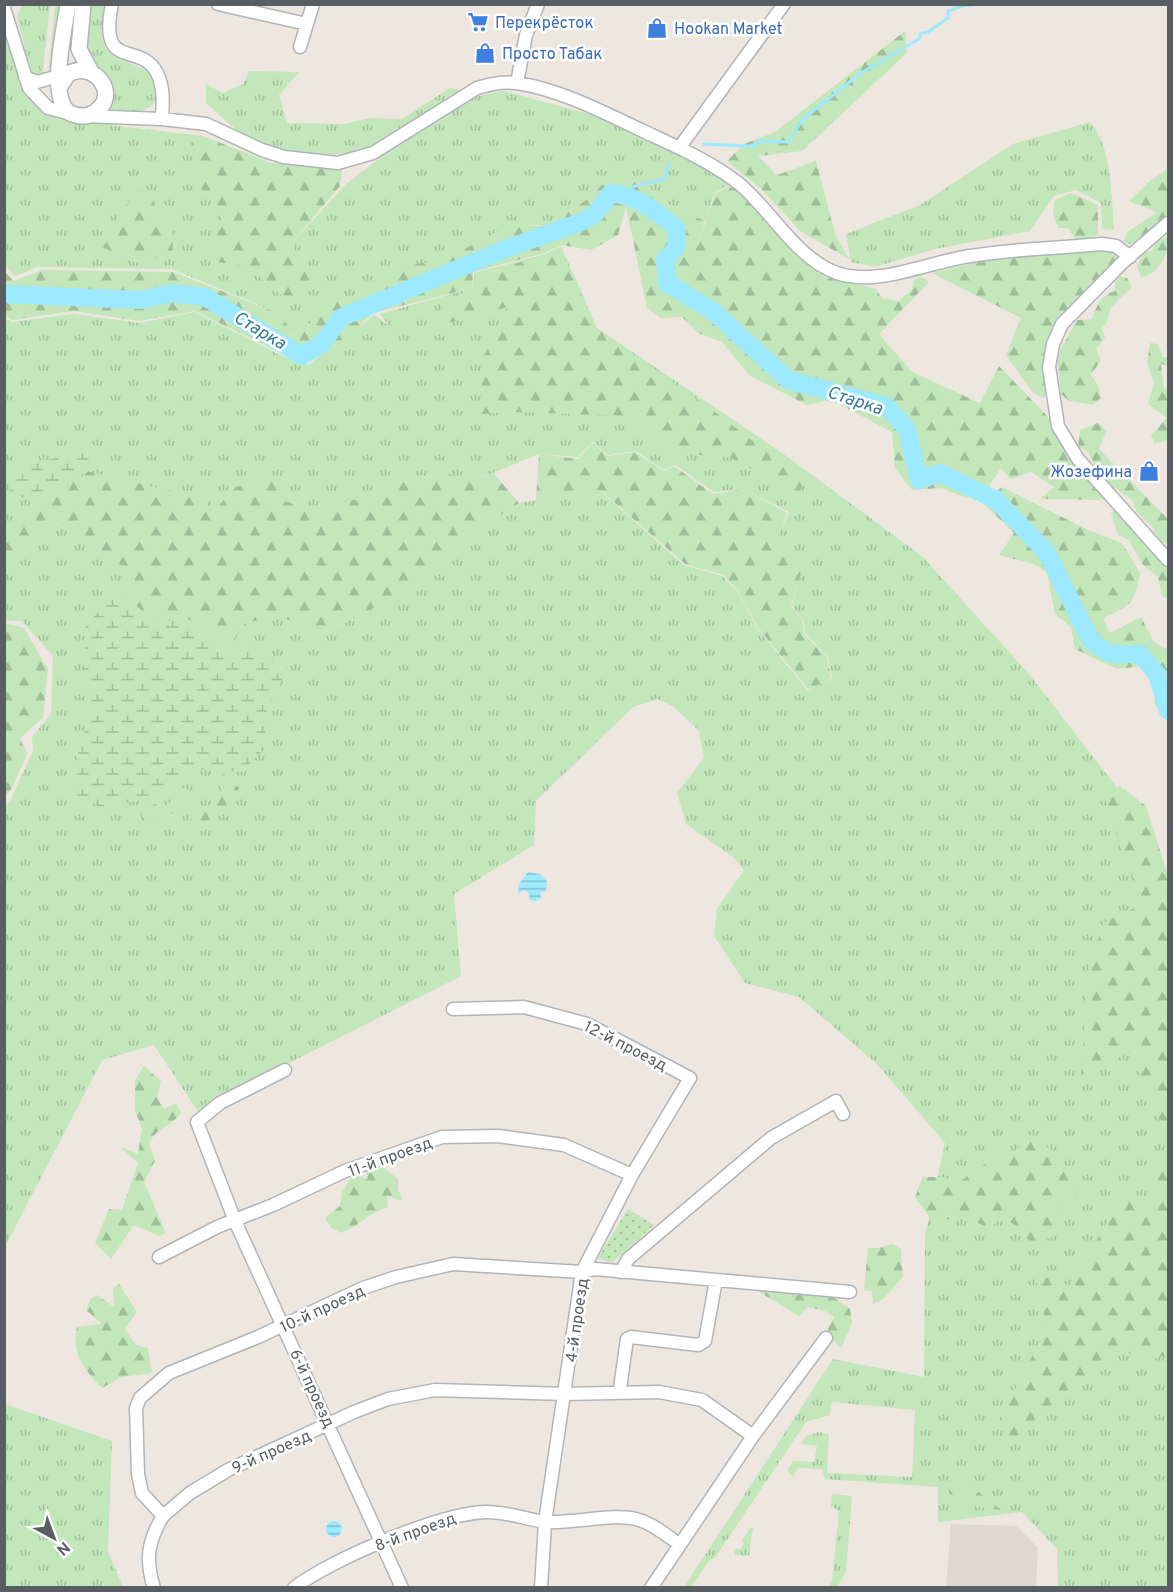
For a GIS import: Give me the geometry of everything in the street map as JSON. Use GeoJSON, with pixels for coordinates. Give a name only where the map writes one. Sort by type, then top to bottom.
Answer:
{"type":"FeatureCollection","features":[{"type":"Feature","properties":{"kind":"street"},"geometry":{"type":"LineString","coordinates":[[68,4],[62,105],[79,116],[95,112],[103,102]]}},
{"type":"Feature","properties":{"kind":"street"},"geometry":{"type":"LineString","coordinates":[[83,4],[79,48],[91,72],[104,85],[105,111],[113,119]]}},
{"type":"Feature","properties":{"kind":"street"},"geometry":{"type":"LineString","coordinates":[[112,4],[107,30],[111,41],[122,51],[156,70],[163,90],[162,119]]}},
{"type":"Feature","properties":{"kind":"street"},"geometry":{"type":"LineString","coordinates":[[218,4],[307,24]]}},
{"type":"Feature","properties":{"kind":"street"},"geometry":{"type":"LineString","coordinates":[[300,47],[313,4]]}},
{"type":"Feature","properties":{"kind":"street"},"geometry":{"type":"LineString","coordinates":[[517,83],[526,35],[538,4]]}},
{"type":"Feature","properties":{"kind":"street"},"geometry":{"type":"LineString","coordinates":[[679,148],[784,4]]}},
{"type":"Feature","properties":{"kind":"street"},"geometry":{"type":"LineString","coordinates":[[4,8],[29,88],[48,108],[79,116],[162,119],[206,124],[262,150],[284,157],[338,163],[373,153],[477,88],[492,83],[517,83],[594,106],[679,148],[737,182],[814,261],[835,273],[858,278],[881,277],[939,261],[974,255],[1102,244],[1116,246],[1130,257]]}},
{"type":"Feature","properties":{"kind":"street"},"geometry":{"type":"LineString","coordinates":[[24,77],[37,82],[63,79],[80,70],[91,72]]}},
{"type":"Feature","properties":{"kind":"street"},"geometry":{"type":"LineString","coordinates":[[1168,223],[1062,324],[1053,344],[1049,367],[1058,426],[1078,459],[1168,560]]}},
{"type":"Feature","properties":{"kind":"street","name":"12-й проезд"},"geometry":{"type":"LineString","coordinates":[[453,1009],[524,1007],[586,1024],[690,1078]]}},
{"type":"Feature","properties":{"kind":"street","name":"6-й проезд"},"geometry":{"type":"LineString","coordinates":[[285,1070],[214,1107],[197,1122],[235,1221],[402,1587]]}},
{"type":"Feature","properties":{"kind":"street","name":"4-й проезд"},"geometry":{"type":"LineString","coordinates":[[541,1587],[545,1522],[582,1272],[632,1175],[690,1078]]}},
{"type":"Feature","properties":{"kind":"street"},"geometry":{"type":"LineString","coordinates":[[621,1272],[628,1259],[771,1138],[836,1101],[843,1114]]}},
{"type":"Feature","properties":{"kind":"street","name":"11-й проезд"},"geometry":{"type":"LineString","coordinates":[[159,1257],[217,1227],[345,1171],[442,1137],[498,1136],[564,1145],[632,1175]]}},
{"type":"Feature","properties":{"kind":"street","name":"10-й проезд"},"geometry":{"type":"LineString","coordinates":[[163,1516],[142,1493],[136,1408],[140,1398],[160,1378],[284,1325],[363,1288],[425,1269],[453,1264],[582,1272],[595,1269],[850,1292]]}},
{"type":"Feature","properties":{"kind":"street"},"geometry":{"type":"LineString","coordinates":[[620,1388],[627,1339],[698,1345],[705,1341],[716,1280]]}},
{"type":"Feature","properties":{"kind":"street"},"geometry":{"type":"LineString","coordinates":[[651,1587],[753,1436],[826,1338]]}},
{"type":"Feature","properties":{"kind":"street","name":"9-й проезд"},"geometry":{"type":"LineString","coordinates":[[163,1516],[190,1493],[228,1470],[388,1399],[435,1390],[565,1394],[659,1392],[702,1400],[753,1436]]}},
{"type":"Feature","properties":{"kind":"street","name":"8-й проезд"},"geometry":{"type":"LineString","coordinates":[[294,1587],[320,1570],[382,1543],[437,1521],[465,1513],[515,1514],[545,1522],[635,1518],[679,1544]]}},
{"type":"Feature","properties":{"kind":"street"},"geometry":{"type":"LineString","coordinates":[[154,1587],[150,1572],[148,1545],[163,1516]]}},
{"type":"Feature","properties":{"kind":"shaded area"},"geometry":{"type":"Polygon","coordinates":[[[951,1524],[1016,1526],[1038,1548],[1036,1587],[946,1587],[951,1524]]]}},
{"type":"Feature","properties":{"kind":"green space"},"geometry":{"type":"Polygon","coordinates":[[[22,5],[50,5],[42,77],[34,75],[30,68],[17,16],[22,5]]]}},
{"type":"Feature","properties":{"kind":"green space"},"geometry":{"type":"Polygon","coordinates":[[[55,5],[63,5],[53,72],[48,76],[55,5]]]}},
{"type":"Feature","properties":{"kind":"green space"},"geometry":{"type":"Polygon","coordinates":[[[91,5],[104,5],[102,34],[108,50],[122,60],[148,71],[156,93],[152,106],[138,112],[116,114],[111,109],[111,90],[92,57],[87,43],[91,5]]]}},
{"type":"Feature","properties":{"kind":"green space"},"geometry":{"type":"Polygon","coordinates":[[[4,28],[25,92],[57,119],[203,136],[191,143],[199,186],[224,210],[246,266],[287,299],[300,264],[291,244],[345,185],[386,153],[473,97],[504,91],[607,119],[650,139],[731,183],[714,193],[706,221],[655,198],[604,183],[585,201],[545,226],[514,226],[491,235],[443,260],[392,268],[372,293],[351,301],[329,294],[310,324],[290,336],[283,315],[172,269],[38,267],[15,276],[5,266],[4,28]]]}},
{"type":"Feature","properties":{"kind":"green space"},"geometry":{"type":"Polygon","coordinates":[[[905,31],[907,53],[802,151],[758,156],[777,175],[816,161],[835,234],[849,259],[800,231],[761,189],[727,161],[744,144],[775,132],[905,31]]]}},
{"type":"Feature","properties":{"kind":"green space"},"geometry":{"type":"Polygon","coordinates":[[[249,71],[299,72],[279,95],[287,123],[344,124],[370,118],[402,119],[450,88],[461,90],[405,130],[381,143],[343,154],[303,153],[277,148],[248,138],[206,103],[206,84],[223,93],[243,84],[249,71]]]}},
{"type":"Feature","properties":{"kind":"green space"},"geometry":{"type":"Polygon","coordinates":[[[1090,122],[1098,133],[1107,159],[1114,230],[1102,229],[1101,203],[1076,190],[1054,196],[1030,231],[935,249],[875,267],[851,262],[846,234],[920,205],[1013,144],[1090,122]]]}},
{"type":"Feature","properties":{"kind":"green space"},"geometry":{"type":"Polygon","coordinates":[[[203,136],[271,163],[342,170],[340,186],[291,244],[300,264],[320,276],[308,293],[287,299],[246,266],[209,261],[224,211],[199,187],[191,143],[203,136]]]}},
{"type":"Feature","properties":{"kind":"green space"},"geometry":{"type":"Polygon","coordinates":[[[1168,169],[1168,218],[1130,244],[1124,242],[1127,232],[1157,212],[1129,201],[1151,180],[1168,169]]]}},
{"type":"Feature","properties":{"kind":"green space"},"geometry":{"type":"Polygon","coordinates":[[[646,174],[655,198],[705,221],[697,248],[715,194],[728,186],[736,190],[800,256],[824,276],[876,289],[882,298],[899,301],[912,289],[914,280],[921,276],[929,282],[879,334],[912,372],[980,403],[999,366],[1054,423],[1109,500],[1040,499],[1054,487],[1031,472],[1011,479],[1001,468],[987,489],[967,498],[941,488],[912,490],[895,468],[892,432],[831,400],[807,405],[750,376],[722,342],[698,333],[682,317],[661,318],[647,308],[626,206],[618,235],[591,250],[561,245],[545,253],[473,272],[472,288],[373,313],[350,334],[307,363],[280,353],[195,311],[140,321],[73,311],[12,320],[5,316],[4,271],[14,281],[42,270],[173,272],[283,315],[291,336],[310,324],[329,293],[351,301],[372,293],[392,268],[443,260],[511,225],[545,226],[585,201],[604,183],[646,174]]]}},
{"type":"Feature","properties":{"kind":"green space"},"geometry":{"type":"Polygon","coordinates":[[[151,190],[157,214],[172,228],[173,253],[136,263],[98,245],[137,191],[151,190]]]}},
{"type":"Feature","properties":{"kind":"green space"},"geometry":{"type":"Polygon","coordinates":[[[1071,193],[1098,205],[1098,235],[1077,242],[1068,228],[1058,228],[1053,214],[1055,200],[1071,193]]]}},
{"type":"Feature","properties":{"kind":"green space"},"geometry":{"type":"Polygon","coordinates":[[[1168,237],[1167,249],[1162,262],[1153,272],[1141,277],[1137,267],[1143,252],[1151,251],[1157,241],[1168,237]]]}},
{"type":"Feature","properties":{"kind":"green space"},"geometry":{"type":"Polygon","coordinates":[[[561,246],[597,328],[785,455],[923,557],[1029,674],[1132,807],[1168,928],[1168,1587],[1058,1587],[1057,1549],[1022,1512],[938,1522],[938,1487],[825,1479],[822,1469],[798,1468],[793,1477],[787,1470],[793,1461],[814,1462],[817,1446],[801,1444],[806,1436],[819,1432],[829,1434],[827,1473],[912,1477],[915,1410],[832,1402],[830,1415],[806,1422],[714,1559],[710,1560],[691,1587],[684,1587],[833,1359],[924,1377],[925,1236],[945,1143],[877,1064],[799,997],[745,983],[714,936],[717,909],[744,870],[734,858],[686,824],[677,793],[704,758],[699,731],[674,707],[657,699],[633,707],[536,801],[534,845],[454,894],[461,976],[230,1093],[199,1113],[154,1045],[102,1060],[5,1247],[5,805],[10,801],[33,751],[32,737],[51,714],[53,656],[22,621],[5,621],[5,552],[30,549],[52,521],[94,544],[131,573],[127,598],[146,614],[183,616],[208,632],[229,651],[242,624],[276,616],[326,632],[427,582],[463,540],[519,503],[599,490],[684,565],[722,576],[738,592],[757,628],[808,691],[832,678],[828,657],[805,633],[803,620],[792,605],[802,570],[778,536],[789,512],[744,489],[714,492],[675,465],[664,470],[636,451],[608,455],[593,442],[578,457],[539,454],[471,482],[449,474],[398,483],[374,500],[350,500],[322,512],[278,499],[283,478],[210,518],[206,499],[46,486],[28,518],[5,527],[5,318],[12,322],[73,314],[140,323],[195,312],[280,355],[308,365],[374,315],[389,326],[380,314],[472,288],[474,273],[546,254],[561,246]]]}},
{"type":"Feature","properties":{"kind":"green space"},"geometry":{"type":"Polygon","coordinates":[[[560,248],[597,328],[708,407],[806,481],[798,494],[731,458],[679,453],[629,416],[511,412],[481,414],[483,358],[507,307],[440,325],[444,298],[474,290],[475,274],[545,256],[560,248]]]}},
{"type":"Feature","properties":{"kind":"green space"},"geometry":{"type":"Polygon","coordinates":[[[1108,249],[1124,256],[1050,343],[1043,363],[1048,392],[1044,398],[1033,393],[1006,355],[1021,318],[932,273],[989,259],[1108,249]]]}},
{"type":"Feature","properties":{"kind":"green space"},"geometry":{"type":"Polygon","coordinates":[[[1120,276],[1127,278],[1132,286],[1113,306],[1102,328],[1105,338],[1096,349],[1101,360],[1091,375],[1098,385],[1101,398],[1093,405],[1069,401],[1061,394],[1057,356],[1077,320],[1092,319],[1100,302],[1106,295],[1115,291],[1115,282],[1120,276]]]}},
{"type":"Feature","properties":{"kind":"green space"},"geometry":{"type":"Polygon","coordinates":[[[1150,343],[1158,344],[1163,357],[1168,357],[1168,366],[1161,364],[1164,389],[1168,388],[1167,441],[1154,443],[1151,435],[1167,418],[1148,404],[1154,382],[1147,363],[1150,343]]]}},
{"type":"Feature","properties":{"kind":"green space"},"geometry":{"type":"Polygon","coordinates":[[[1098,423],[1106,431],[1099,449],[1168,519],[1168,543],[1160,542],[1151,525],[1137,512],[1132,500],[1102,479],[1088,452],[1078,446],[1080,430],[1098,423]]]}},
{"type":"Feature","properties":{"kind":"green space"},"geometry":{"type":"Polygon","coordinates":[[[593,443],[608,456],[635,452],[664,471],[674,466],[713,494],[744,489],[787,513],[778,536],[802,570],[791,606],[802,619],[804,634],[827,657],[831,678],[809,690],[758,628],[738,591],[723,575],[685,564],[600,490],[536,500],[539,454],[578,459],[593,443]]]}},
{"type":"Feature","properties":{"kind":"green space"},"geometry":{"type":"Polygon","coordinates":[[[83,448],[105,453],[90,470],[62,488],[32,503],[7,489],[24,463],[63,457],[83,448]]]}},
{"type":"Feature","properties":{"kind":"green space"},"geometry":{"type":"Polygon","coordinates":[[[74,468],[206,499],[210,517],[234,487],[283,478],[278,499],[322,512],[350,500],[374,500],[398,483],[449,474],[471,481],[494,474],[519,503],[463,540],[427,582],[325,632],[276,616],[243,624],[229,651],[208,632],[183,616],[146,614],[127,598],[131,573],[94,544],[53,521],[30,549],[5,552],[5,527],[28,518],[46,486],[74,468]]]}},
{"type":"Feature","properties":{"kind":"green space"},"geometry":{"type":"Polygon","coordinates":[[[1002,487],[1088,530],[1122,543],[1140,573],[1136,591],[1130,603],[1103,618],[1110,633],[1141,617],[1154,642],[1166,649],[1168,647],[1168,707],[1159,711],[1154,702],[1162,682],[1142,666],[1117,669],[1075,649],[1071,627],[1055,614],[1047,572],[1034,564],[999,555],[1014,533],[982,502],[1002,487]]]}},
{"type":"Feature","properties":{"kind":"green space"},"geometry":{"type":"Polygon","coordinates":[[[1117,510],[1168,566],[1168,599],[1162,596],[1158,577],[1142,564],[1129,540],[1118,535],[1111,513],[1117,510]]]}},
{"type":"Feature","properties":{"kind":"green space"},"geometry":{"type":"Polygon","coordinates":[[[118,593],[143,616],[185,623],[228,653],[249,646],[288,667],[264,718],[266,748],[241,772],[202,770],[144,800],[100,807],[75,794],[75,764],[92,706],[84,672],[86,624],[118,593]]]}},
{"type":"Feature","properties":{"kind":"green space"},"geometry":{"type":"Polygon","coordinates":[[[5,623],[24,628],[48,669],[43,718],[20,738],[27,754],[12,788],[5,797],[5,623]]]}},
{"type":"Feature","properties":{"kind":"green space"},"geometry":{"type":"Polygon","coordinates":[[[223,774],[239,788],[236,796],[224,812],[198,824],[188,817],[215,802],[223,784],[223,774]]]}},
{"type":"Feature","properties":{"kind":"green space"},"geometry":{"type":"Polygon","coordinates":[[[1120,786],[1146,806],[1168,876],[1168,1128],[1153,1111],[1133,1051],[1081,1075],[1089,961],[1106,921],[1141,905],[1105,799],[1120,786]]]}},
{"type":"Feature","properties":{"kind":"green space"},"geometry":{"type":"Polygon","coordinates":[[[184,787],[189,791],[176,810],[159,820],[143,822],[139,810],[155,804],[164,809],[184,787]]]}},
{"type":"Feature","properties":{"kind":"green space"},"geometry":{"type":"Polygon","coordinates":[[[144,1066],[161,1081],[157,1097],[164,1109],[176,1103],[181,1113],[149,1143],[155,1161],[144,1182],[166,1233],[159,1236],[134,1225],[111,1259],[95,1243],[109,1209],[122,1210],[138,1163],[120,1147],[138,1154],[142,1128],[135,1111],[135,1080],[144,1066]]]}},
{"type":"Feature","properties":{"kind":"green space"},"geometry":{"type":"Polygon","coordinates":[[[1031,1136],[1055,1154],[1076,1195],[1059,1205],[1059,1235],[1032,1244],[1015,1225],[1002,1217],[989,1229],[968,1217],[932,1221],[915,1197],[923,1177],[942,1177],[958,1183],[1007,1148],[1011,1155],[1031,1136]]]}},
{"type":"Feature","properties":{"kind":"green space"},"geometry":{"type":"Polygon","coordinates":[[[1150,1155],[1168,1167],[1168,1355],[1144,1361],[1117,1347],[1006,1446],[1000,1418],[1047,1328],[1035,1273],[1070,1286],[1121,1198],[1157,1205],[1150,1155]]]}},
{"type":"Feature","properties":{"kind":"green space"},"geometry":{"type":"Polygon","coordinates":[[[379,1164],[398,1179],[398,1190],[403,1201],[387,1196],[388,1207],[353,1227],[341,1233],[331,1228],[325,1218],[340,1206],[342,1192],[353,1174],[368,1179],[365,1169],[379,1164]]]}},
{"type":"Feature","properties":{"kind":"green space"},"geometry":{"type":"Polygon","coordinates":[[[628,1209],[654,1225],[612,1263],[598,1258],[628,1209]]]}},
{"type":"Feature","properties":{"kind":"green space"},"geometry":{"type":"Polygon","coordinates":[[[892,1244],[901,1249],[903,1277],[883,1299],[873,1304],[872,1291],[864,1290],[868,1248],[892,1244]]]}},
{"type":"Feature","properties":{"kind":"green space"},"geometry":{"type":"Polygon","coordinates":[[[119,1284],[137,1312],[125,1329],[136,1345],[148,1348],[152,1373],[122,1377],[102,1388],[80,1361],[76,1345],[77,1327],[102,1324],[86,1310],[91,1298],[97,1295],[114,1307],[113,1288],[119,1284]]]}},
{"type":"Feature","properties":{"kind":"green space"},"geometry":{"type":"Polygon","coordinates":[[[753,1288],[829,1294],[850,1309],[852,1323],[841,1348],[826,1332],[834,1317],[825,1311],[808,1307],[799,1316],[753,1288]]]}},
{"type":"Feature","properties":{"kind":"green space"},"geometry":{"type":"Polygon","coordinates":[[[5,1404],[112,1441],[108,1552],[123,1587],[5,1588],[5,1404]]]}},
{"type":"Feature","properties":{"kind":"green space"},"geometry":{"type":"Polygon","coordinates":[[[950,1480],[966,1482],[1001,1510],[976,1507],[949,1493],[950,1480]]]}},
{"type":"Feature","properties":{"kind":"green space"},"geometry":{"type":"Polygon","coordinates":[[[832,1494],[852,1496],[846,1572],[837,1587],[828,1587],[832,1581],[839,1511],[831,1506],[832,1494]]]}},
{"type":"Feature","properties":{"kind":"green space"},"geometry":{"type":"Polygon","coordinates":[[[753,1527],[749,1556],[735,1555],[734,1552],[737,1548],[740,1550],[744,1543],[742,1541],[753,1527]]]}},
{"type":"Feature","properties":{"kind":"water"},"geometry":{"type":"Polygon","coordinates":[[[528,872],[540,874],[547,881],[546,892],[540,892],[541,898],[536,901],[530,900],[528,892],[524,890],[518,894],[519,884],[528,872]]]}},
{"type":"Feature","properties":{"kind":"water"},"geometry":{"type":"Polygon","coordinates":[[[331,1521],[337,1521],[342,1529],[340,1535],[331,1537],[326,1532],[326,1526],[331,1521]]]}},
{"type":"Feature","properties":{"kind":"waterway"},"geometry":{"type":"LineString","coordinates":[[703,144],[751,146],[763,141],[788,142],[803,119],[861,73],[919,39],[921,33],[928,32],[948,18],[948,11],[979,4]]}},
{"type":"Feature","properties":{"kind":"waterway"},"geometry":{"type":"LineString","coordinates":[[623,194],[635,186],[664,179],[669,163]]}},
{"type":"Feature","properties":{"kind":"waterway","name":"Старка"},"geometry":{"type":"LineString","coordinates":[[4,294],[140,300],[173,293],[205,297],[302,356],[323,343],[340,318],[505,249],[581,222],[595,214],[611,193],[630,198],[654,211],[677,229],[676,248],[665,260],[667,283],[714,312],[788,380],[886,406],[907,429],[919,480],[940,473],[996,500],[1047,553],[1091,641],[1111,654],[1140,654],[1157,674],[1168,711]]}},
{"type":"Feature","properties":{"kind":"place","name":"Перекрёсток"},"geometry":{"type":"Point","coordinates":[478,22]}},
{"type":"Feature","properties":{"kind":"place","name":"Hookan Market"},"geometry":{"type":"Point","coordinates":[657,28]}},
{"type":"Feature","properties":{"kind":"place","name":"Просто Табак"},"geometry":{"type":"Point","coordinates":[485,53]}},
{"type":"Feature","properties":{"kind":"place","name":"Жозефина"},"geometry":{"type":"Point","coordinates":[1149,471]}}]}
